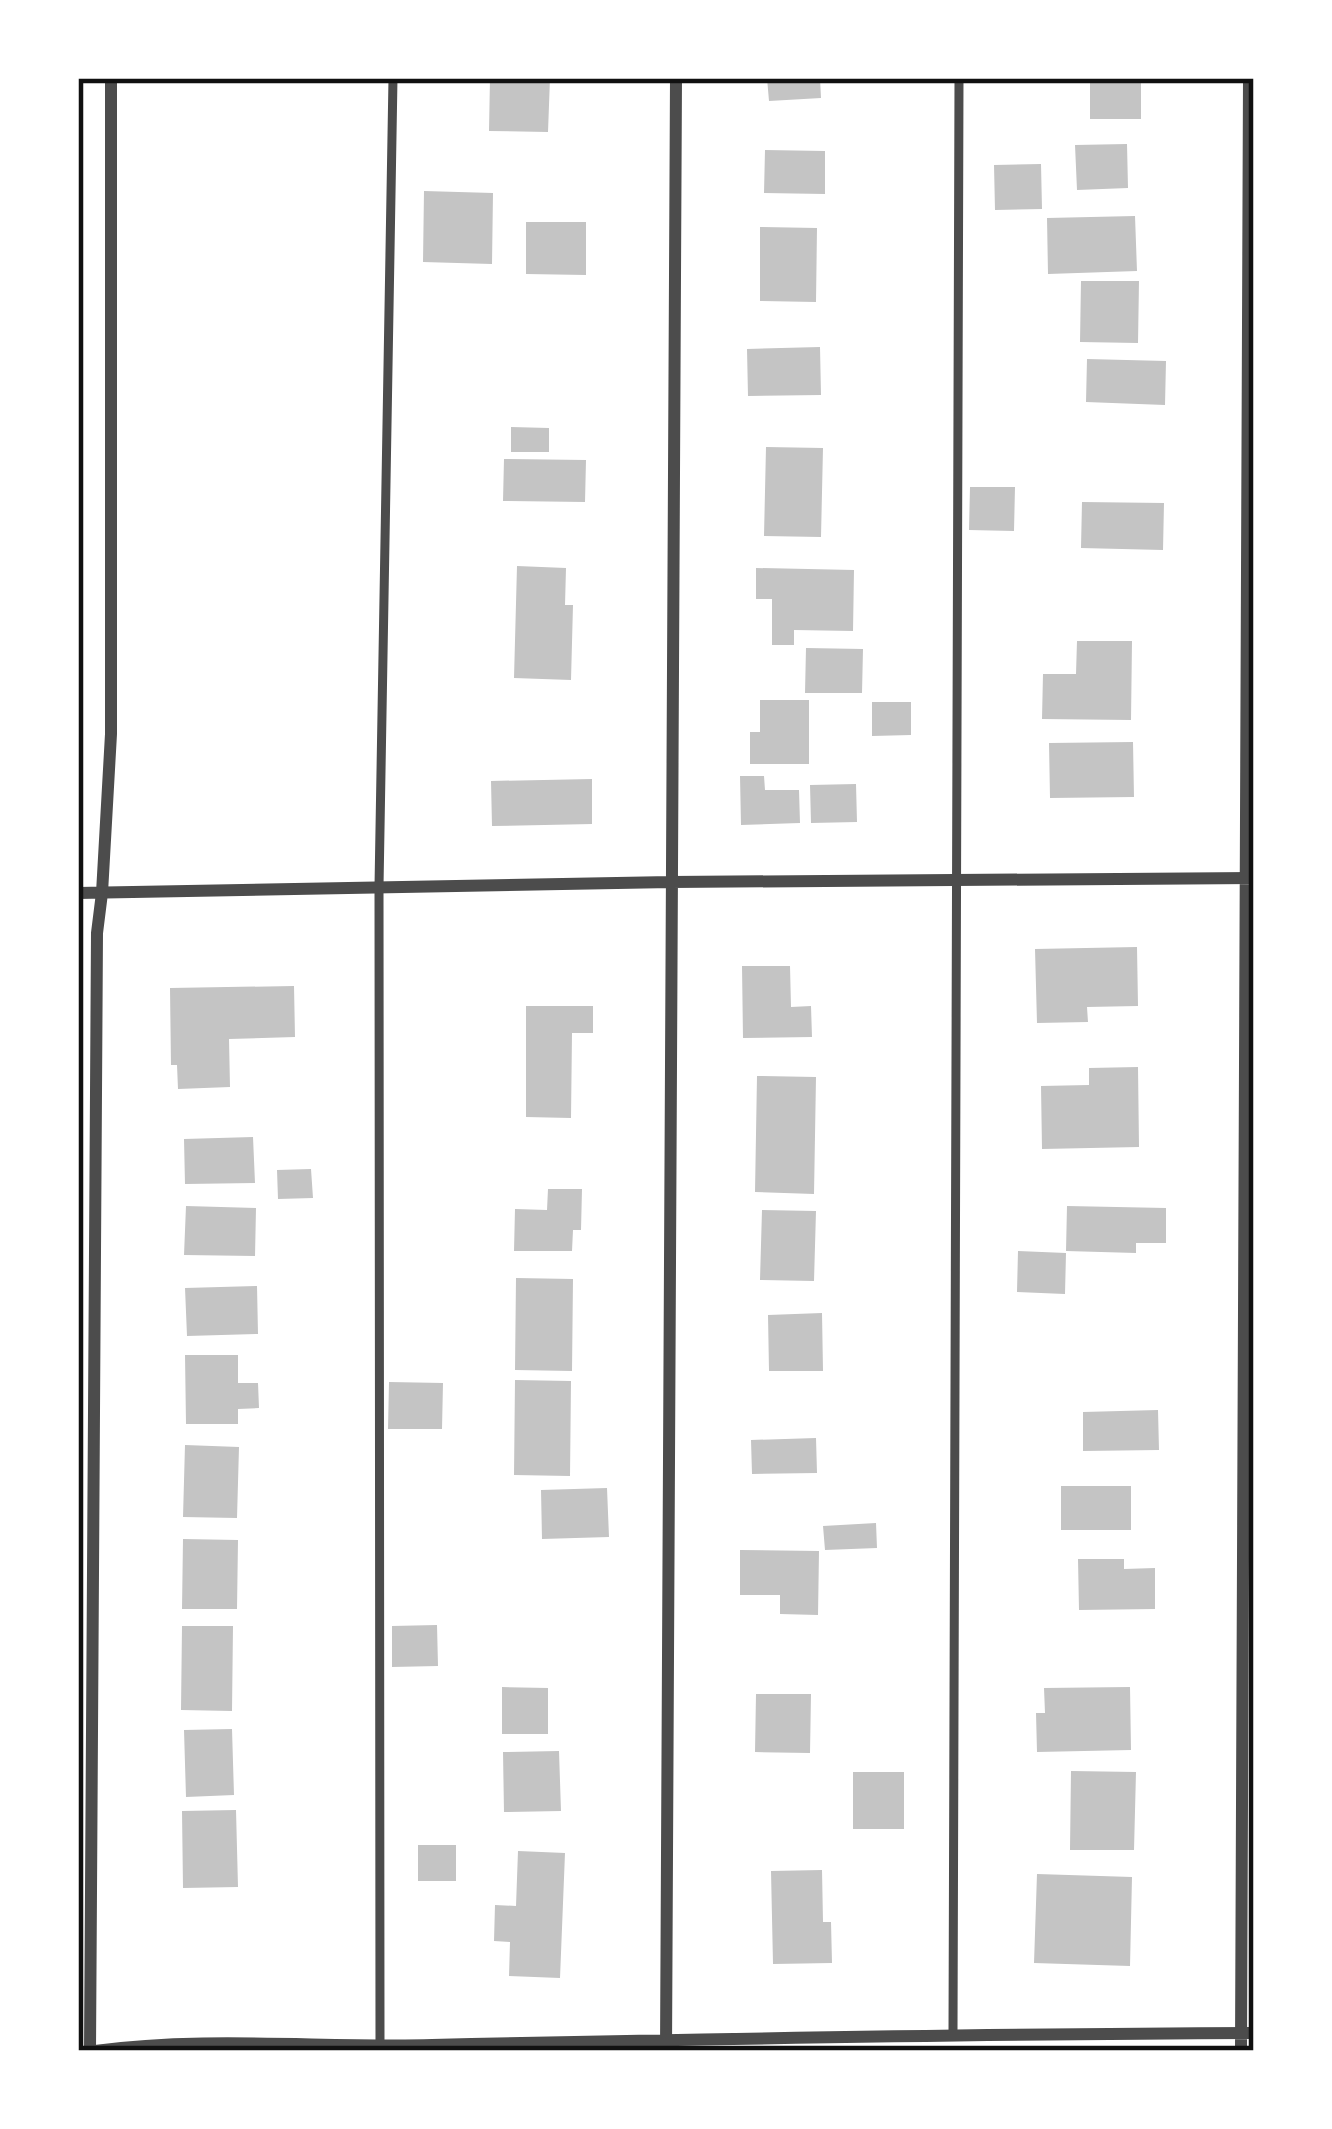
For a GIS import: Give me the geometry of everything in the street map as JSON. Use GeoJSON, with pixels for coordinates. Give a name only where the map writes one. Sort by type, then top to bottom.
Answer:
{"type":"FeatureCollection","features":[{"type":"Feature","properties":{"kind":"street"},"geometry":{"type":"LineString","coordinates":[[110,78],[111,734],[97,933],[92,2051],[143,2045],[666,2045],[1247,2033]]}},
{"type":"Feature","properties":{"kind":"street"},"geometry":{"type":"LineString","coordinates":[[666,2045],[676,78]]}},
{"type":"Feature","properties":{"kind":"street"},"geometry":{"type":"LineString","coordinates":[[1241,2051],[1247,2033],[1249,78]]}},
{"type":"Feature","properties":{"kind":"street"},"geometry":{"type":"LineString","coordinates":[[78,892],[1250,878]]}},
{"type":"Feature","properties":{"kind":"lane"},"geometry":{"type":"LineString","coordinates":[[380,2047],[379,887],[393,78]]}},
{"type":"Feature","properties":{"kind":"lane"},"geometry":{"type":"LineString","coordinates":[[953,2036],[959,78]]}},
{"type":"Feature","properties":{"kind":"building"},"geometry":{"type":"Polygon","coordinates":[[[490,78],[550,78],[548,132],[489,131],[490,78]]]}},
{"type":"Feature","properties":{"kind":"building"},"geometry":{"type":"Polygon","coordinates":[[[767,78],[820,78],[821,98],[769,101],[767,78]]]}},
{"type":"Feature","properties":{"kind":"building"},"geometry":{"type":"Polygon","coordinates":[[[1090,78],[1141,78],[1141,119],[1090,119],[1090,78]]]}},
{"type":"Feature","properties":{"kind":"building"},"geometry":{"type":"Polygon","coordinates":[[[1127,144],[1128,188],[1077,190],[1075,145],[1127,144]]]}},
{"type":"Feature","properties":{"kind":"building"},"geometry":{"type":"Polygon","coordinates":[[[765,150],[825,151],[825,194],[764,193],[765,150]]]}},
{"type":"Feature","properties":{"kind":"building"},"geometry":{"type":"Polygon","coordinates":[[[1041,164],[1042,209],[995,210],[994,165],[1041,164]]]}},
{"type":"Feature","properties":{"kind":"building"},"geometry":{"type":"Polygon","coordinates":[[[424,191],[493,193],[492,264],[423,262],[424,191]]]}},
{"type":"Feature","properties":{"kind":"building"},"geometry":{"type":"Polygon","coordinates":[[[1135,216],[1137,271],[1048,274],[1047,218],[1135,216]]]}},
{"type":"Feature","properties":{"kind":"building"},"geometry":{"type":"Polygon","coordinates":[[[526,222],[586,222],[586,275],[526,274],[526,222]]]}},
{"type":"Feature","properties":{"kind":"building"},"geometry":{"type":"Polygon","coordinates":[[[760,227],[817,228],[816,302],[760,301],[760,227]]]}},
{"type":"Feature","properties":{"kind":"building"},"geometry":{"type":"Polygon","coordinates":[[[1081,281],[1139,281],[1138,343],[1080,342],[1081,281]]]}},
{"type":"Feature","properties":{"kind":"building"},"geometry":{"type":"Polygon","coordinates":[[[820,347],[821,395],[748,396],[747,349],[820,347]]]}},
{"type":"Feature","properties":{"kind":"building"},"geometry":{"type":"Polygon","coordinates":[[[1087,359],[1166,361],[1165,405],[1086,402],[1087,359]]]}},
{"type":"Feature","properties":{"kind":"building"},"geometry":{"type":"Polygon","coordinates":[[[511,427],[549,428],[549,452],[511,452],[511,427]]]}},
{"type":"Feature","properties":{"kind":"building"},"geometry":{"type":"Polygon","coordinates":[[[766,447],[823,448],[821,537],[764,536],[766,447]]]}},
{"type":"Feature","properties":{"kind":"building"},"geometry":{"type":"Polygon","coordinates":[[[504,459],[586,460],[585,502],[503,501],[504,459]]]}},
{"type":"Feature","properties":{"kind":"building"},"geometry":{"type":"Polygon","coordinates":[[[970,487],[1015,487],[1014,531],[969,530],[970,487]]]}},
{"type":"Feature","properties":{"kind":"building"},"geometry":{"type":"Polygon","coordinates":[[[1082,502],[1164,503],[1163,550],[1081,548],[1082,502]]]}},
{"type":"Feature","properties":{"kind":"building"},"geometry":{"type":"Polygon","coordinates":[[[517,566],[566,568],[565,605],[573,605],[571,680],[514,678],[517,566]]]}},
{"type":"Feature","properties":{"kind":"building"},"geometry":{"type":"Polygon","coordinates":[[[756,568],[854,570],[853,631],[794,630],[794,645],[772,645],[772,599],[756,599],[756,568]]]}},
{"type":"Feature","properties":{"kind":"building"},"geometry":{"type":"Polygon","coordinates":[[[1077,641],[1132,641],[1131,720],[1042,719],[1043,674],[1076,674],[1077,641]]]}},
{"type":"Feature","properties":{"kind":"building"},"geometry":{"type":"Polygon","coordinates":[[[806,648],[863,649],[862,693],[805,693],[806,648]]]}},
{"type":"Feature","properties":{"kind":"building"},"geometry":{"type":"Polygon","coordinates":[[[760,700],[809,700],[809,764],[750,764],[750,732],[760,732],[760,700]]]}},
{"type":"Feature","properties":{"kind":"building"},"geometry":{"type":"Polygon","coordinates":[[[872,702],[911,702],[911,735],[872,736],[872,702]]]}},
{"type":"Feature","properties":{"kind":"building"},"geometry":{"type":"Polygon","coordinates":[[[1133,742],[1134,797],[1050,798],[1049,743],[1133,742]]]}},
{"type":"Feature","properties":{"kind":"building"},"geometry":{"type":"Polygon","coordinates":[[[740,776],[764,776],[765,790],[799,790],[800,823],[741,825],[740,776]]]}},
{"type":"Feature","properties":{"kind":"building"},"geometry":{"type":"Polygon","coordinates":[[[592,779],[592,824],[492,826],[491,781],[592,779]]]}},
{"type":"Feature","properties":{"kind":"building"},"geometry":{"type":"Polygon","coordinates":[[[856,784],[857,822],[811,823],[810,785],[856,784]]]}},
{"type":"Feature","properties":{"kind":"building"},"geometry":{"type":"Polygon","coordinates":[[[1137,947],[1138,1006],[1087,1007],[1088,1022],[1037,1023],[1035,949],[1137,947]]]}},
{"type":"Feature","properties":{"kind":"building"},"geometry":{"type":"Polygon","coordinates":[[[742,966],[790,966],[791,1007],[811,1006],[812,1037],[743,1038],[742,966]]]}},
{"type":"Feature","properties":{"kind":"building"},"geometry":{"type":"Polygon","coordinates":[[[294,986],[295,1037],[229,1039],[230,1087],[178,1089],[177,1065],[171,1065],[170,988],[294,986]]]}},
{"type":"Feature","properties":{"kind":"building"},"geometry":{"type":"Polygon","coordinates":[[[526,1006],[593,1006],[593,1033],[572,1033],[571,1118],[526,1117],[526,1006]]]}},
{"type":"Feature","properties":{"kind":"building"},"geometry":{"type":"Polygon","coordinates":[[[1138,1067],[1139,1147],[1042,1149],[1041,1086],[1089,1085],[1089,1068],[1138,1067]]]}},
{"type":"Feature","properties":{"kind":"building"},"geometry":{"type":"Polygon","coordinates":[[[757,1076],[816,1077],[814,1194],[755,1192],[757,1076]]]}},
{"type":"Feature","properties":{"kind":"building"},"geometry":{"type":"Polygon","coordinates":[[[253,1137],[255,1183],[185,1184],[184,1139],[253,1137]]]}},
{"type":"Feature","properties":{"kind":"building"},"geometry":{"type":"Polygon","coordinates":[[[311,1169],[313,1198],[278,1199],[277,1170],[311,1169]]]}},
{"type":"Feature","properties":{"kind":"building"},"geometry":{"type":"Polygon","coordinates":[[[548,1189],[582,1189],[581,1230],[573,1230],[572,1251],[514,1251],[515,1209],[547,1210],[548,1189]]]}},
{"type":"Feature","properties":{"kind":"building"},"geometry":{"type":"Polygon","coordinates":[[[186,1206],[256,1208],[255,1256],[184,1255],[186,1206]]]}},
{"type":"Feature","properties":{"kind":"building"},"geometry":{"type":"Polygon","coordinates":[[[1067,1206],[1166,1208],[1166,1243],[1136,1243],[1136,1253],[1066,1251],[1067,1206]]]}},
{"type":"Feature","properties":{"kind":"building"},"geometry":{"type":"Polygon","coordinates":[[[762,1210],[816,1211],[814,1281],[760,1280],[762,1210]]]}},
{"type":"Feature","properties":{"kind":"building"},"geometry":{"type":"Polygon","coordinates":[[[1018,1251],[1066,1253],[1065,1294],[1017,1292],[1018,1251]]]}},
{"type":"Feature","properties":{"kind":"building"},"geometry":{"type":"Polygon","coordinates":[[[516,1278],[573,1279],[572,1371],[515,1370],[516,1278]]]}},
{"type":"Feature","properties":{"kind":"building"},"geometry":{"type":"Polygon","coordinates":[[[257,1286],[258,1334],[187,1336],[185,1288],[257,1286]]]}},
{"type":"Feature","properties":{"kind":"building"},"geometry":{"type":"Polygon","coordinates":[[[822,1313],[823,1371],[769,1371],[768,1315],[822,1313]]]}},
{"type":"Feature","properties":{"kind":"building"},"geometry":{"type":"Polygon","coordinates":[[[185,1355],[238,1355],[238,1383],[258,1383],[259,1408],[238,1409],[238,1424],[186,1424],[185,1355]]]}},
{"type":"Feature","properties":{"kind":"building"},"geometry":{"type":"Polygon","coordinates":[[[515,1380],[571,1381],[570,1476],[514,1475],[515,1380]]]}},
{"type":"Feature","properties":{"kind":"building"},"geometry":{"type":"Polygon","coordinates":[[[389,1382],[443,1383],[442,1429],[388,1429],[389,1382]]]}},
{"type":"Feature","properties":{"kind":"building"},"geometry":{"type":"Polygon","coordinates":[[[1158,1410],[1159,1450],[1083,1451],[1083,1412],[1158,1410]]]}},
{"type":"Feature","properties":{"kind":"building"},"geometry":{"type":"Polygon","coordinates":[[[816,1438],[817,1473],[752,1474],[751,1440],[816,1438]]]}},
{"type":"Feature","properties":{"kind":"building"},"geometry":{"type":"Polygon","coordinates":[[[185,1445],[239,1447],[237,1518],[183,1517],[185,1445]]]}},
{"type":"Feature","properties":{"kind":"building"},"geometry":{"type":"Polygon","coordinates":[[[1061,1486],[1131,1486],[1131,1530],[1061,1530],[1061,1486]]]}},
{"type":"Feature","properties":{"kind":"building"},"geometry":{"type":"Polygon","coordinates":[[[607,1488],[609,1537],[542,1539],[541,1490],[607,1488]]]}},
{"type":"Feature","properties":{"kind":"building"},"geometry":{"type":"Polygon","coordinates":[[[876,1523],[877,1548],[825,1550],[823,1526],[876,1523]]]}},
{"type":"Feature","properties":{"kind":"building"},"geometry":{"type":"Polygon","coordinates":[[[183,1539],[238,1540],[237,1609],[182,1609],[183,1539]]]}},
{"type":"Feature","properties":{"kind":"building"},"geometry":{"type":"Polygon","coordinates":[[[740,1550],[819,1551],[818,1615],[780,1614],[780,1595],[740,1595],[740,1550]]]}},
{"type":"Feature","properties":{"kind":"building"},"geometry":{"type":"Polygon","coordinates":[[[1078,1559],[1124,1559],[1124,1569],[1155,1568],[1155,1609],[1079,1610],[1078,1559]]]}},
{"type":"Feature","properties":{"kind":"building"},"geometry":{"type":"Polygon","coordinates":[[[437,1625],[438,1666],[392,1667],[392,1626],[437,1625]]]}},
{"type":"Feature","properties":{"kind":"building"},"geometry":{"type":"Polygon","coordinates":[[[182,1626],[233,1626],[232,1711],[181,1710],[182,1626]]]}},
{"type":"Feature","properties":{"kind":"building"},"geometry":{"type":"Polygon","coordinates":[[[502,1687],[548,1688],[548,1734],[502,1734],[502,1687]]]}},
{"type":"Feature","properties":{"kind":"building"},"geometry":{"type":"Polygon","coordinates":[[[1130,1687],[1131,1750],[1037,1752],[1036,1713],[1045,1713],[1044,1688],[1130,1687]]]}},
{"type":"Feature","properties":{"kind":"building"},"geometry":{"type":"Polygon","coordinates":[[[756,1694],[811,1694],[810,1753],[755,1752],[756,1694]]]}},
{"type":"Feature","properties":{"kind":"building"},"geometry":{"type":"Polygon","coordinates":[[[232,1729],[234,1795],[186,1797],[184,1730],[232,1729]]]}},
{"type":"Feature","properties":{"kind":"building"},"geometry":{"type":"Polygon","coordinates":[[[559,1751],[561,1811],[504,1812],[503,1752],[559,1751]]]}},
{"type":"Feature","properties":{"kind":"building"},"geometry":{"type":"Polygon","coordinates":[[[1071,1771],[1136,1772],[1134,1850],[1070,1850],[1071,1771]]]}},
{"type":"Feature","properties":{"kind":"building"},"geometry":{"type":"Polygon","coordinates":[[[853,1772],[904,1772],[904,1829],[853,1829],[853,1772]]]}},
{"type":"Feature","properties":{"kind":"building"},"geometry":{"type":"Polygon","coordinates":[[[236,1810],[238,1887],[183,1888],[182,1811],[236,1810]]]}},
{"type":"Feature","properties":{"kind":"building"},"geometry":{"type":"Polygon","coordinates":[[[418,1845],[456,1845],[456,1881],[418,1881],[418,1845]]]}},
{"type":"Feature","properties":{"kind":"building"},"geometry":{"type":"Polygon","coordinates":[[[518,1851],[565,1853],[560,1978],[509,1976],[510,1942],[494,1941],[495,1905],[516,1906],[518,1851]]]}},
{"type":"Feature","properties":{"kind":"building"},"geometry":{"type":"Polygon","coordinates":[[[822,1870],[823,1922],[831,1922],[832,1963],[773,1964],[771,1871],[822,1870]]]}},
{"type":"Feature","properties":{"kind":"building"},"geometry":{"type":"Polygon","coordinates":[[[1037,1874],[1132,1877],[1130,1966],[1034,1963],[1037,1874]]]}}]}
